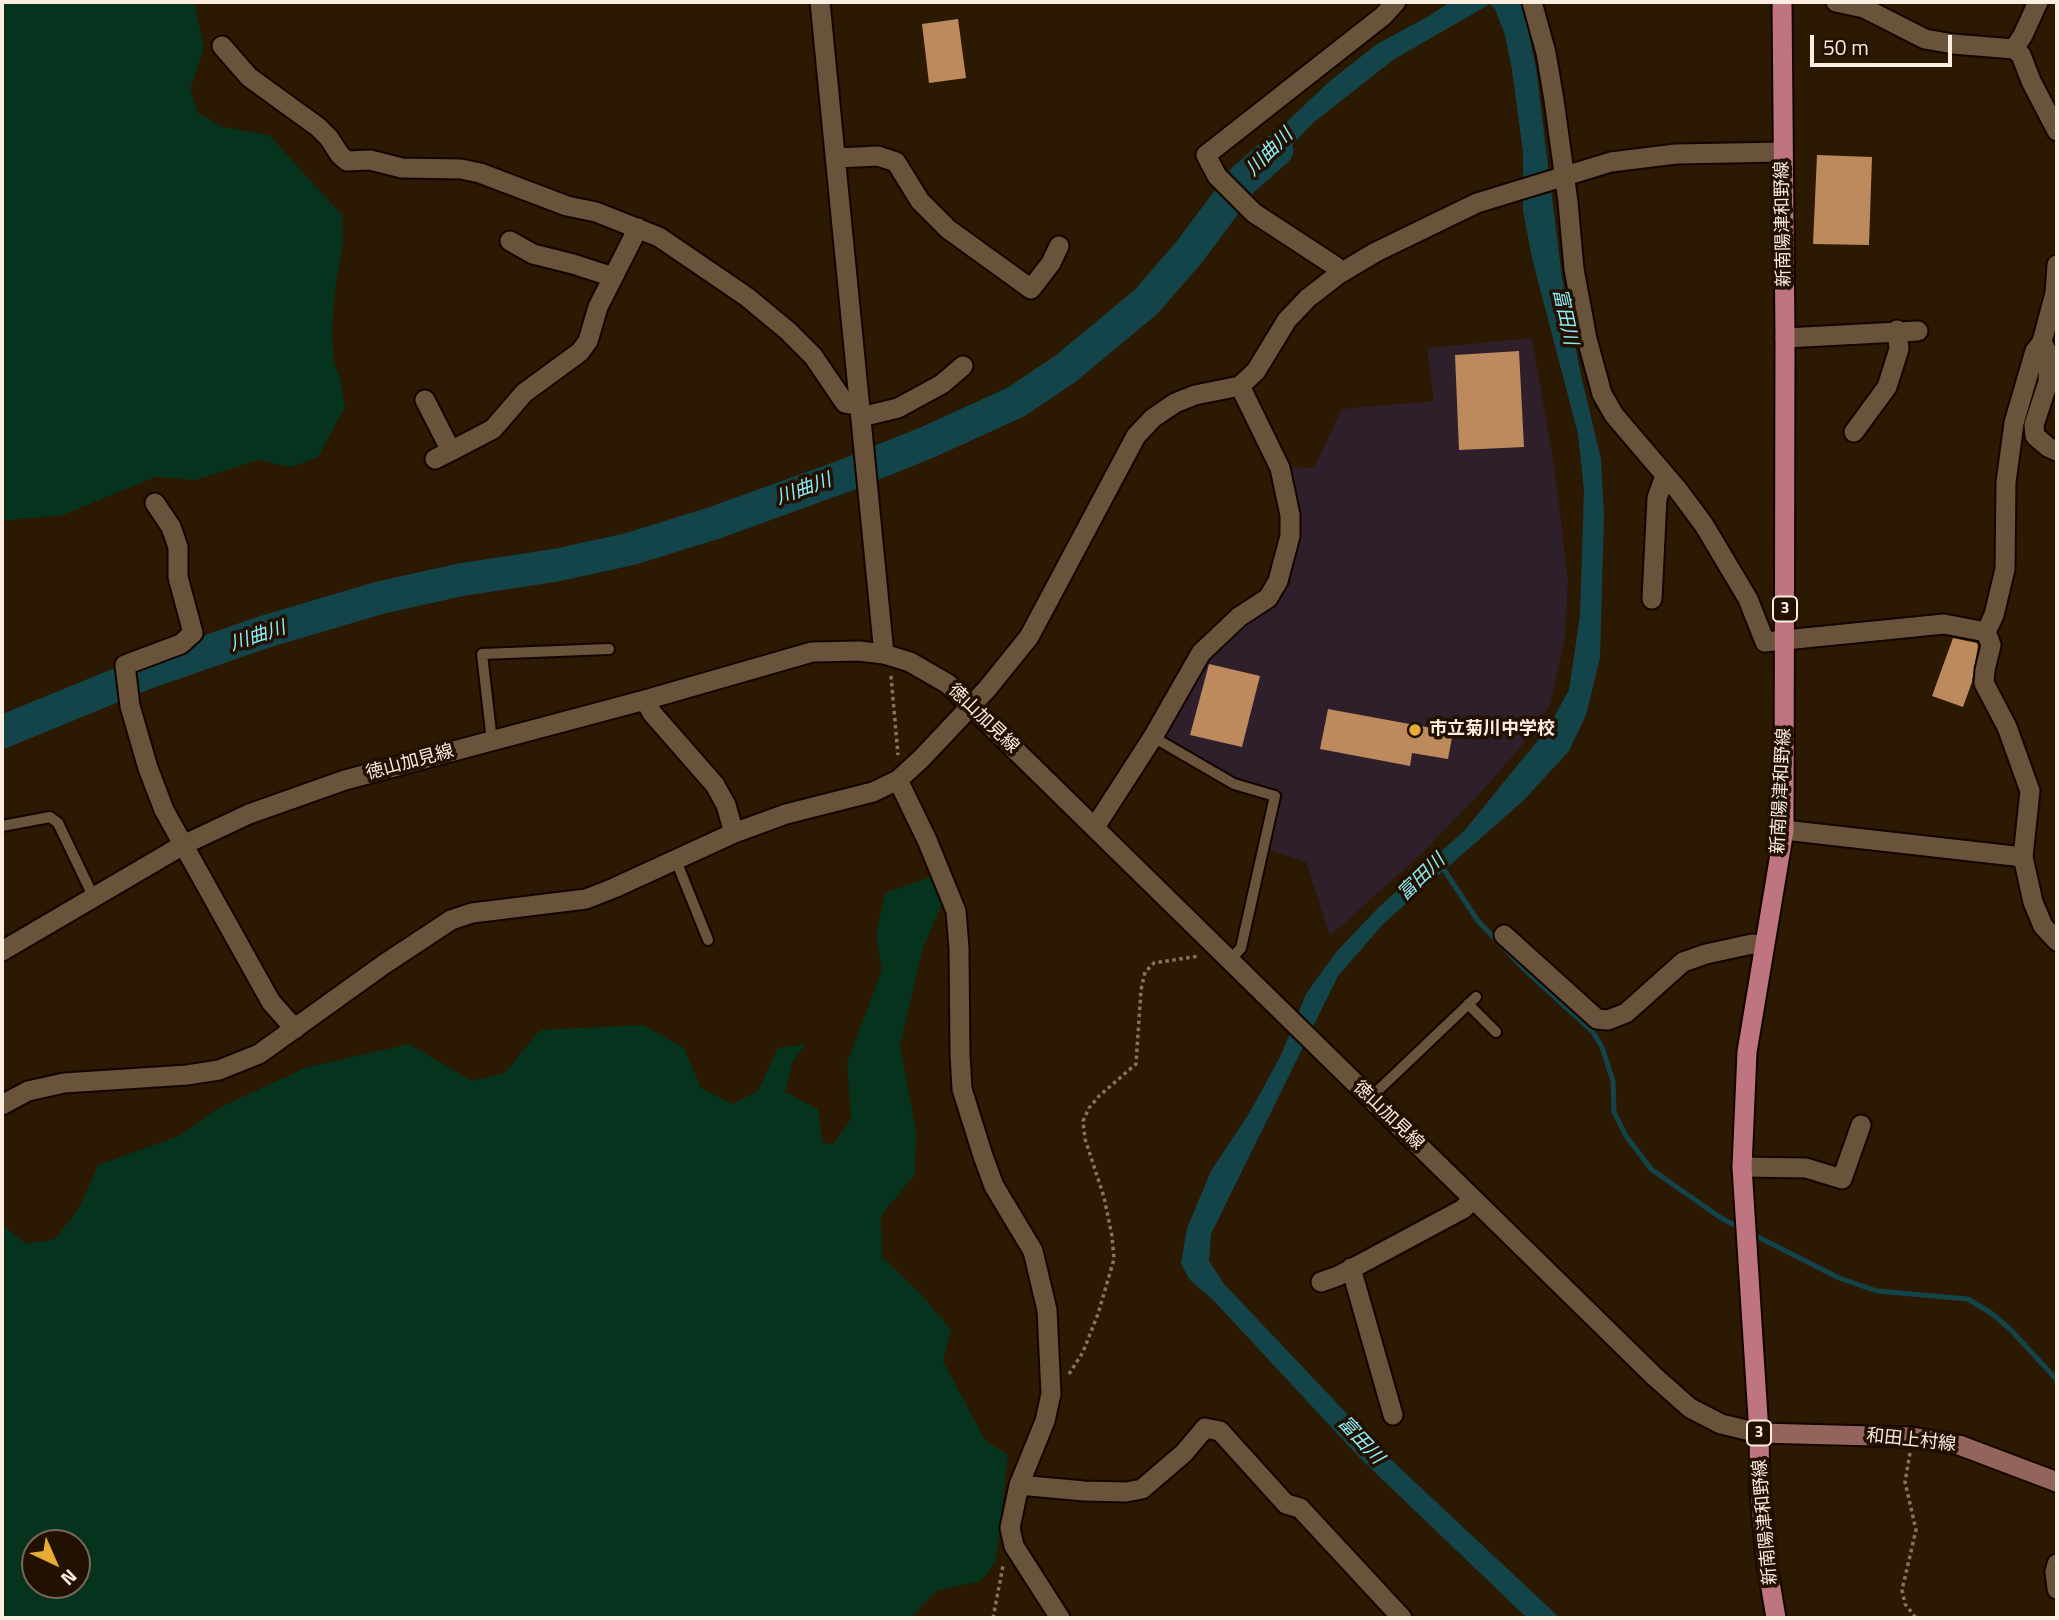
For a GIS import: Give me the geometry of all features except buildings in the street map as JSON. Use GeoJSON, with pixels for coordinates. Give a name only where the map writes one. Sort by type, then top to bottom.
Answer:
{"type":"FeatureCollection","features":[{"type":"Feature","properties":{"kind":"main road","name":"新南陽津和野線"},"geometry":{"type":"LineString","coordinates":[[1776,1618],[1766,1558],[1760,1492],[1759,1433],[1742,1167],[1747,1052],[1784,830],[1785,338],[1782,2]]}},
{"type":"Feature","properties":{"kind":"main road","name":"和田上村線"},"geometry":{"type":"LineString","coordinates":[[1759,1433],[1912,1437],[1959,1444],[2057,1482]]}},
{"type":"Feature","properties":{"kind":"street"},"geometry":{"type":"LineString","coordinates":[[820,2],[884,654]]}},
{"type":"Feature","properties":{"kind":"street"},"geometry":{"type":"LineString","coordinates":[[1339,274],[1335,266],[1254,213],[1217,176],[1206,155],[1382,16],[1396,2]]}},
{"type":"Feature","properties":{"kind":"street"},"geometry":{"type":"LineString","coordinates":[[1532,2],[1546,53],[1559,179],[1568,202],[1574,269],[1587,339],[1602,394],[1614,415],[1704,525],[1748,599],[1765,642],[1944,624],[1986,632]]}},
{"type":"Feature","properties":{"kind":"street"},"geometry":{"type":"LineString","coordinates":[[1836,2],[1864,8],[1925,38],[1953,44],[2014,49],[2021,55],[2057,131]]}},
{"type":"Feature","properties":{"kind":"street"},"geometry":{"type":"LineString","coordinates":[[2014,49],[2024,35],[2029,17],[2038,2]]}},
{"type":"Feature","properties":{"kind":"street"},"geometry":{"type":"LineString","coordinates":[[222,46],[249,77],[329,138],[347,161],[370,160],[402,168],[461,169],[481,173],[567,206],[596,212],[659,237],[747,297],[788,331],[813,356],[845,402],[860,412],[898,408],[942,384],[962,366]]}},
{"type":"Feature","properties":{"kind":"street"},"geometry":{"type":"LineString","coordinates":[[2,1105],[28,1091],[64,1083],[187,1075],[219,1070],[259,1054],[415,942],[451,920],[472,913],[586,899],[734,833],[786,814],[873,792],[898,780],[922,759],[971,706],[1029,637],[1136,436],[1153,418],[1175,403],[1195,395],[1240,386],[1256,371],[1294,313],[1308,298],[1339,274],[1376,252],[1477,203],[1611,162],[1676,154],[1783,152]]}},
{"type":"Feature","properties":{"kind":"street"},"geometry":{"type":"LineString","coordinates":[[836,158],[877,156],[896,162],[920,201],[947,229],[1031,289],[1051,263],[1059,246]]}},
{"type":"Feature","properties":{"kind":"street"},"geometry":{"type":"LineString","coordinates":[[425,400],[443,455],[493,429],[524,393],[580,352],[588,341],[598,307],[639,228]]}},
{"type":"Feature","properties":{"kind":"street"},"geometry":{"type":"LineString","coordinates":[[510,241],[533,254],[613,277]]}},
{"type":"Feature","properties":{"kind":"street"},"geometry":{"type":"LineString","coordinates":[[2057,265],[2054,293],[2042,342],[2035,351],[2014,423],[2006,482],[2005,569],[1994,615],[1986,632],[1991,645],[1984,683],[2007,727],[2030,791],[2023,857],[2033,902],[2043,926],[2057,942]]}},
{"type":"Feature","properties":{"kind":"street"},"geometry":{"type":"LineString","coordinates":[[1785,338],[1897,330],[1918,331]]}},
{"type":"Feature","properties":{"kind":"street"},"geometry":{"type":"LineString","coordinates":[[1854,432],[1887,387],[1899,349],[1897,330]]}},
{"type":"Feature","properties":{"kind":"street"},"geometry":{"type":"LineString","coordinates":[[2042,342],[2049,356],[2048,382],[2034,425],[2035,436],[2057,451]]}},
{"type":"Feature","properties":{"kind":"street"},"geometry":{"type":"LineString","coordinates":[[1095,827],[1153,737],[1201,653],[1239,617],[1268,598],[1278,581],[1290,536],[1290,515],[1280,468],[1240,386]]}},
{"type":"Feature","properties":{"kind":"street"},"geometry":{"type":"LineString","coordinates":[[1652,599],[1657,498],[1665,476]]}},
{"type":"Feature","properties":{"kind":"street"},"geometry":{"type":"LineString","coordinates":[[155,503],[171,527],[178,547],[178,576],[193,633],[181,644],[125,665],[128,696],[148,768],[164,810],[271,1002],[295,1029]]}},
{"type":"Feature","properties":{"kind":"street","name":"徳山加見線"},"geometry":{"type":"LineString","coordinates":[[2,951],[183,845],[249,814],[345,780],[645,700],[812,652],[859,651],[884,654],[911,662],[948,684],[1655,1377],[1690,1408],[1721,1424],[1759,1433]]}},
{"type":"Feature","properties":{"kind":"street"},"geometry":{"type":"LineString","coordinates":[[645,700],[652,713],[715,785],[726,805],[734,833]]}},
{"type":"Feature","properties":{"kind":"street"},"geometry":{"type":"LineString","coordinates":[[898,780],[927,840],[956,911],[962,1089],[994,1186],[1032,1251],[1041,1276],[1047,1310],[1051,1394],[1045,1421],[1019,1485],[1010,1528],[1014,1546],[1060,1618]]}},
{"type":"Feature","properties":{"kind":"street"},"geometry":{"type":"LineString","coordinates":[[1784,830],[2023,857]]}},
{"type":"Feature","properties":{"kind":"street"},"geometry":{"type":"LineString","coordinates":[[1504,935],[1597,1019],[1608,1020],[1626,1013],[1683,962],[1752,944],[1763,945]]}},
{"type":"Feature","properties":{"kind":"street"},"geometry":{"type":"LineString","coordinates":[[1742,1167],[1806,1168],[1842,1179],[1861,1125]]}},
{"type":"Feature","properties":{"kind":"street"},"geometry":{"type":"LineString","coordinates":[[1321,1282],[1463,1209],[1473,1199]]}},
{"type":"Feature","properties":{"kind":"street"},"geometry":{"type":"LineString","coordinates":[[1351,1268],[1393,1415]]}},
{"type":"Feature","properties":{"kind":"street"},"geometry":{"type":"LineString","coordinates":[[1019,1485],[1084,1491],[1126,1492],[1142,1489],[1184,1453],[1205,1428],[1220,1432],[1286,1504],[1300,1508],[1402,1618]]}},
{"type":"Feature","properties":{"kind":"street"},"geometry":{"type":"LineString","coordinates":[[2057,1564],[2057,1589]]}},
{"type":"Feature","properties":{"kind":"lane"},"geometry":{"type":"LineString","coordinates":[[492,741],[482,654],[609,649]]}},
{"type":"Feature","properties":{"kind":"lane"},"geometry":{"type":"LineString","coordinates":[[1153,737],[1234,784],[1275,796],[1241,948],[1224,954]]}},
{"type":"Feature","properties":{"kind":"lane"},"geometry":{"type":"LineString","coordinates":[[2,826],[50,817],[58,823],[94,898]]}},
{"type":"Feature","properties":{"kind":"lane"},"geometry":{"type":"LineString","coordinates":[[675,858],[708,940]]}},
{"type":"Feature","properties":{"kind":"lane"},"geometry":{"type":"LineString","coordinates":[[1370,1098],[1472,1000],[1496,1032]]}},
{"type":"Feature","properties":{"kind":"path"},"geometry":{"type":"LineString","coordinates":[[884,654],[891,667],[898,780]]}},
{"type":"Feature","properties":{"kind":"path"},"geometry":{"type":"LineString","coordinates":[[1051,1394],[1065,1381],[1083,1352],[1114,1259],[1104,1197],[1083,1121],[1099,1096],[1136,1064],[1141,990],[1146,972],[1154,963],[1224,954]]}},
{"type":"Feature","properties":{"kind":"path"},"geometry":{"type":"LineString","coordinates":[[1912,1437],[1905,1482],[1916,1530],[1902,1590],[1905,1604],[1916,1618]]}},
{"type":"Feature","properties":{"kind":"path"},"geometry":{"type":"LineString","coordinates":[[993,1618],[1005,1559],[1014,1546]]}},
{"type":"Feature","properties":{"kind":"shaded area"},"geometry":{"type":"Polygon","coordinates":[[[1532,338],[1555,471],[1568,581],[1565,638],[1550,704],[1522,745],[1487,786],[1420,855],[1330,936],[1306,862],[1269,850],[1283,793],[1234,780],[1162,737],[1206,656],[1282,595],[1297,536],[1289,478],[1293,467],[1314,468],[1342,409],[1434,401],[1427,348],[1532,338]]]}},
{"type":"Feature","properties":{"kind":"green space"},"geometry":{"type":"Polygon","coordinates":[[[2,2],[194,2],[204,48],[190,89],[198,113],[223,127],[269,135],[342,215],[343,243],[335,289],[332,331],[334,363],[341,381],[345,407],[318,457],[292,467],[258,460],[196,480],[155,477],[63,515],[2,521],[2,2]]]}},
{"type":"Feature","properties":{"kind":"green space"},"geometry":{"type":"Polygon","coordinates":[[[930,877],[942,904],[923,948],[900,1045],[916,1131],[915,1174],[881,1216],[882,1257],[920,1293],[951,1330],[943,1361],[985,1440],[1008,1455],[996,1562],[981,1581],[936,1591],[911,1618],[2,1618],[2,1224],[26,1244],[55,1239],[79,1208],[98,1165],[179,1136],[219,1108],[307,1067],[409,1044],[472,1081],[505,1073],[540,1030],[643,1025],[684,1048],[701,1088],[733,1104],[758,1091],[778,1048],[806,1044],[793,1061],[785,1092],[818,1109],[822,1142],[833,1145],[851,1119],[847,1063],[882,970],[876,936],[885,893],[930,877]]]}},
{"type":"Feature","properties":{"kind":"water","name":"富田川"},"geometry":{"type":"Polygon","coordinates":[[[1450,2],[1522,2],[1536,68],[1562,278],[1601,459],[1604,516],[1600,658],[1586,715],[1569,751],[1523,801],[1383,924],[1338,976],[1211,1234],[1209,1261],[1225,1285],[1386,1455],[1560,1618],[1527,1618],[1360,1458],[1214,1301],[1189,1279],[1181,1263],[1187,1228],[1211,1171],[1250,1112],[1281,1055],[1306,994],[1337,951],[1379,907],[1464,831],[1548,728],[1569,690],[1580,615],[1584,490],[1578,434],[1532,258],[1523,211],[1523,152],[1512,70],[1505,35],[1495,9],[1490,4],[1393,60],[1313,123],[1250,189],[1239,176],[1277,131],[1330,81],[1377,44],[1450,2]]]}},
{"type":"Feature","properties":{"kind":"waterway","name":"川曲川"},"geometry":{"type":"LineString","coordinates":[[2,732],[146,673],[264,632],[379,598],[459,580],[557,565],[630,549],[714,523],[844,476],[1016,402],[1065,369],[1146,302],[1190,251],[1243,180],[1277,150]]}},
{"type":"Feature","properties":{"kind":"waterway","name":"富田川"},"geometry":{"type":"LineString","coordinates":[[1441,865],[1478,921],[1527,972],[1593,1032],[1602,1047],[1613,1081],[1614,1112],[1626,1136],[1651,1169],[1721,1218],[1740,1228]]}},
{"type":"Feature","properties":{"kind":"waterway"},"geometry":{"type":"LineString","coordinates":[[1752,1234],[1839,1278],[1877,1291],[1968,1299],[2011,1330],[2057,1380]]}},
{"type":"Feature","properties":{"kind":"place","name":"市立菊川中学校"},"geometry":{"type":"Point","coordinates":[1415,730]}}]}
